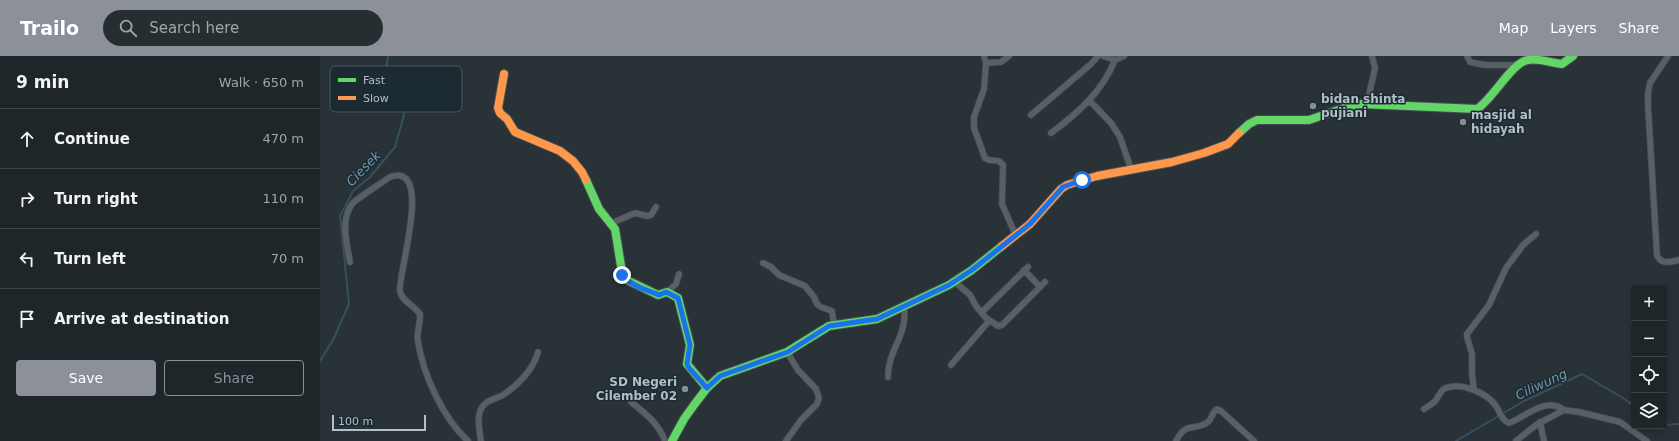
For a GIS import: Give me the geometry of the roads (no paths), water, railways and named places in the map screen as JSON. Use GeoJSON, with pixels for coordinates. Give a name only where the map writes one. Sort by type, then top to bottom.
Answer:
{"type":"FeatureCollection","features":[{"type":"Feature","properties":{"kind":"street"},"geometry":{"type":"LineString","coordinates":[[984,56],[986,63],[984,89],[974,116],[974,131],[985,158],[999,161],[1003,165],[1002,204],[1016,236]]}},
{"type":"Feature","properties":{"kind":"street"},"geometry":{"type":"LineString","coordinates":[[986,63],[1000,62],[1009,56]]}},
{"type":"Feature","properties":{"kind":"street"},"geometry":{"type":"LineString","coordinates":[[1031,115],[1091,64],[1098,56]]}},
{"type":"Feature","properties":{"kind":"street"},"geometry":{"type":"LineString","coordinates":[[1103,56],[1115,60]]}},
{"type":"Feature","properties":{"kind":"street"},"geometry":{"type":"LineString","coordinates":[[1051,133],[1071,118],[1090,100],[1105,81],[1115,60],[1124,56]]}},
{"type":"Feature","properties":{"kind":"street"},"geometry":{"type":"LineString","coordinates":[[1367,104],[1375,68],[1372,56]]}},
{"type":"Feature","properties":{"kind":"street"},"geometry":{"type":"LineString","coordinates":[[1467,56],[1470,62],[1482,65],[1517,65]]}},
{"type":"Feature","properties":{"kind":"street"},"geometry":{"type":"LineString","coordinates":[[672,441],[687,414],[716,379],[788,352],[834,325],[873,320],[954,281],[972,270],[1016,236],[1040,215],[1065,186],[1097,176],[1172,162],[1214,150],[1231,142],[1247,126],[1257,120],[1308,120],[1350,106],[1367,104],[1477,109],[1497,91],[1517,65],[1527,60],[1562,64],[1573,56]]}},
{"type":"Feature","properties":{"kind":"street"},"geometry":{"type":"LineString","coordinates":[[1668,56],[1650,83],[1648,106],[1657,254],[1659,259],[1664,262],[1679,260]]}},
{"type":"Feature","properties":{"kind":"street"},"geometry":{"type":"LineString","coordinates":[[504,74],[498,108],[500,113],[519,134],[555,148],[573,161],[582,172],[599,209],[612,223],[615,229],[618,242],[620,269],[623,278],[658,294],[666,292],[676,284],[679,274]]}},
{"type":"Feature","properties":{"kind":"street"},"geometry":{"type":"LineString","coordinates":[[1090,100],[1111,123],[1120,136],[1131,169]]}},
{"type":"Feature","properties":{"kind":"street"},"geometry":{"type":"LineString","coordinates":[[350,262],[346,228],[348,214],[352,203],[390,177],[395,176],[405,178],[410,186],[412,213],[410,236],[400,278],[400,290],[404,299],[420,314],[418,340],[428,377],[451,423],[468,441]]}},
{"type":"Feature","properties":{"kind":"street"},"geometry":{"type":"LineString","coordinates":[[612,223],[635,213],[647,216],[651,215],[656,207]]}},
{"type":"Feature","properties":{"kind":"street"},"geometry":{"type":"LineString","coordinates":[[1474,390],[1472,354],[1466,338],[1467,334],[1489,305],[1506,268],[1523,245],[1536,234]]}},
{"type":"Feature","properties":{"kind":"street"},"geometry":{"type":"LineString","coordinates":[[763,263],[770,266],[779,274],[805,286],[818,306],[832,311],[834,325]]}},
{"type":"Feature","properties":{"kind":"street"},"geometry":{"type":"LineString","coordinates":[[982,312],[1026,269],[1040,287]]}},
{"type":"Feature","properties":{"kind":"street"},"geometry":{"type":"LineString","coordinates":[[954,281],[970,295],[976,306],[989,321],[998,326],[1002,324],[1045,282]]}},
{"type":"Feature","properties":{"kind":"street"},"geometry":{"type":"LineString","coordinates":[[666,292],[676,297],[679,302],[690,345],[687,360],[688,367],[707,388]]}},
{"type":"Feature","properties":{"kind":"street"},"geometry":{"type":"LineString","coordinates":[[888,377],[891,356],[904,327],[904,306]]}},
{"type":"Feature","properties":{"kind":"street"},"geometry":{"type":"LineString","coordinates":[[951,365],[989,321]]}},
{"type":"Feature","properties":{"kind":"street"},"geometry":{"type":"LineString","coordinates":[[481,441],[479,419],[483,405],[502,395],[521,380],[532,366],[538,352]]}},
{"type":"Feature","properties":{"kind":"street"},"geometry":{"type":"LineString","coordinates":[[786,441],[801,420],[816,404],[819,398],[816,389],[798,370],[788,352]]}},
{"type":"Feature","properties":{"kind":"street"},"geometry":{"type":"LineString","coordinates":[[1424,409],[1435,401],[1445,388],[1460,387],[1474,390],[1487,397],[1495,405],[1504,421],[1510,423],[1536,408],[1543,406],[1557,406],[1564,410],[1620,422],[1647,441]]}},
{"type":"Feature","properties":{"kind":"street"},"geometry":{"type":"LineString","coordinates":[[631,402],[643,411],[661,430],[665,441]]}},
{"type":"Feature","properties":{"kind":"street"},"geometry":{"type":"LineString","coordinates":[[1176,441],[1182,431],[1206,423],[1217,409],[1254,441]]}},
{"type":"Feature","properties":{"kind":"street"},"geometry":{"type":"LineString","coordinates":[[1516,441],[1540,422],[1564,410]]}},
{"type":"Feature","properties":{"kind":"street"},"geometry":{"type":"LineString","coordinates":[[1540,422],[1544,441]]}},
{"type":"Feature","properties":{"kind":"waterway","name":"Ciesek"},"geometry":{"type":"LineString","coordinates":[[386,66],[388,56]]}},
{"type":"Feature","properties":{"kind":"waterway","name":"Ciesek"},"geometry":{"type":"LineString","coordinates":[[320,361],[333,340],[349,304],[340,216],[353,191],[370,177],[395,147],[404,115],[403,112]]}},
{"type":"Feature","properties":{"kind":"waterway","name":"Ciliwung"},"geometry":{"type":"LineString","coordinates":[[1456,441],[1524,401],[1582,374],[1631,404]]}},
{"type":"Feature","properties":{"kind":"waterway","name":"Ciliwung"},"geometry":{"type":"LineString","coordinates":[[1667,425],[1679,424]]}},
{"type":"Feature","properties":{"kind":"place","name":"bidan shinta pujiani"},"geometry":{"type":"Point","coordinates":[1313,106]}},
{"type":"Feature","properties":{"kind":"place","name":"masjid al hidayah"},"geometry":{"type":"Point","coordinates":[1463,122]}},
{"type":"Feature","properties":{"kind":"place","name":"SD Negeri Cilember 02"},"geometry":{"type":"Point","coordinates":[685,389]}}]}
